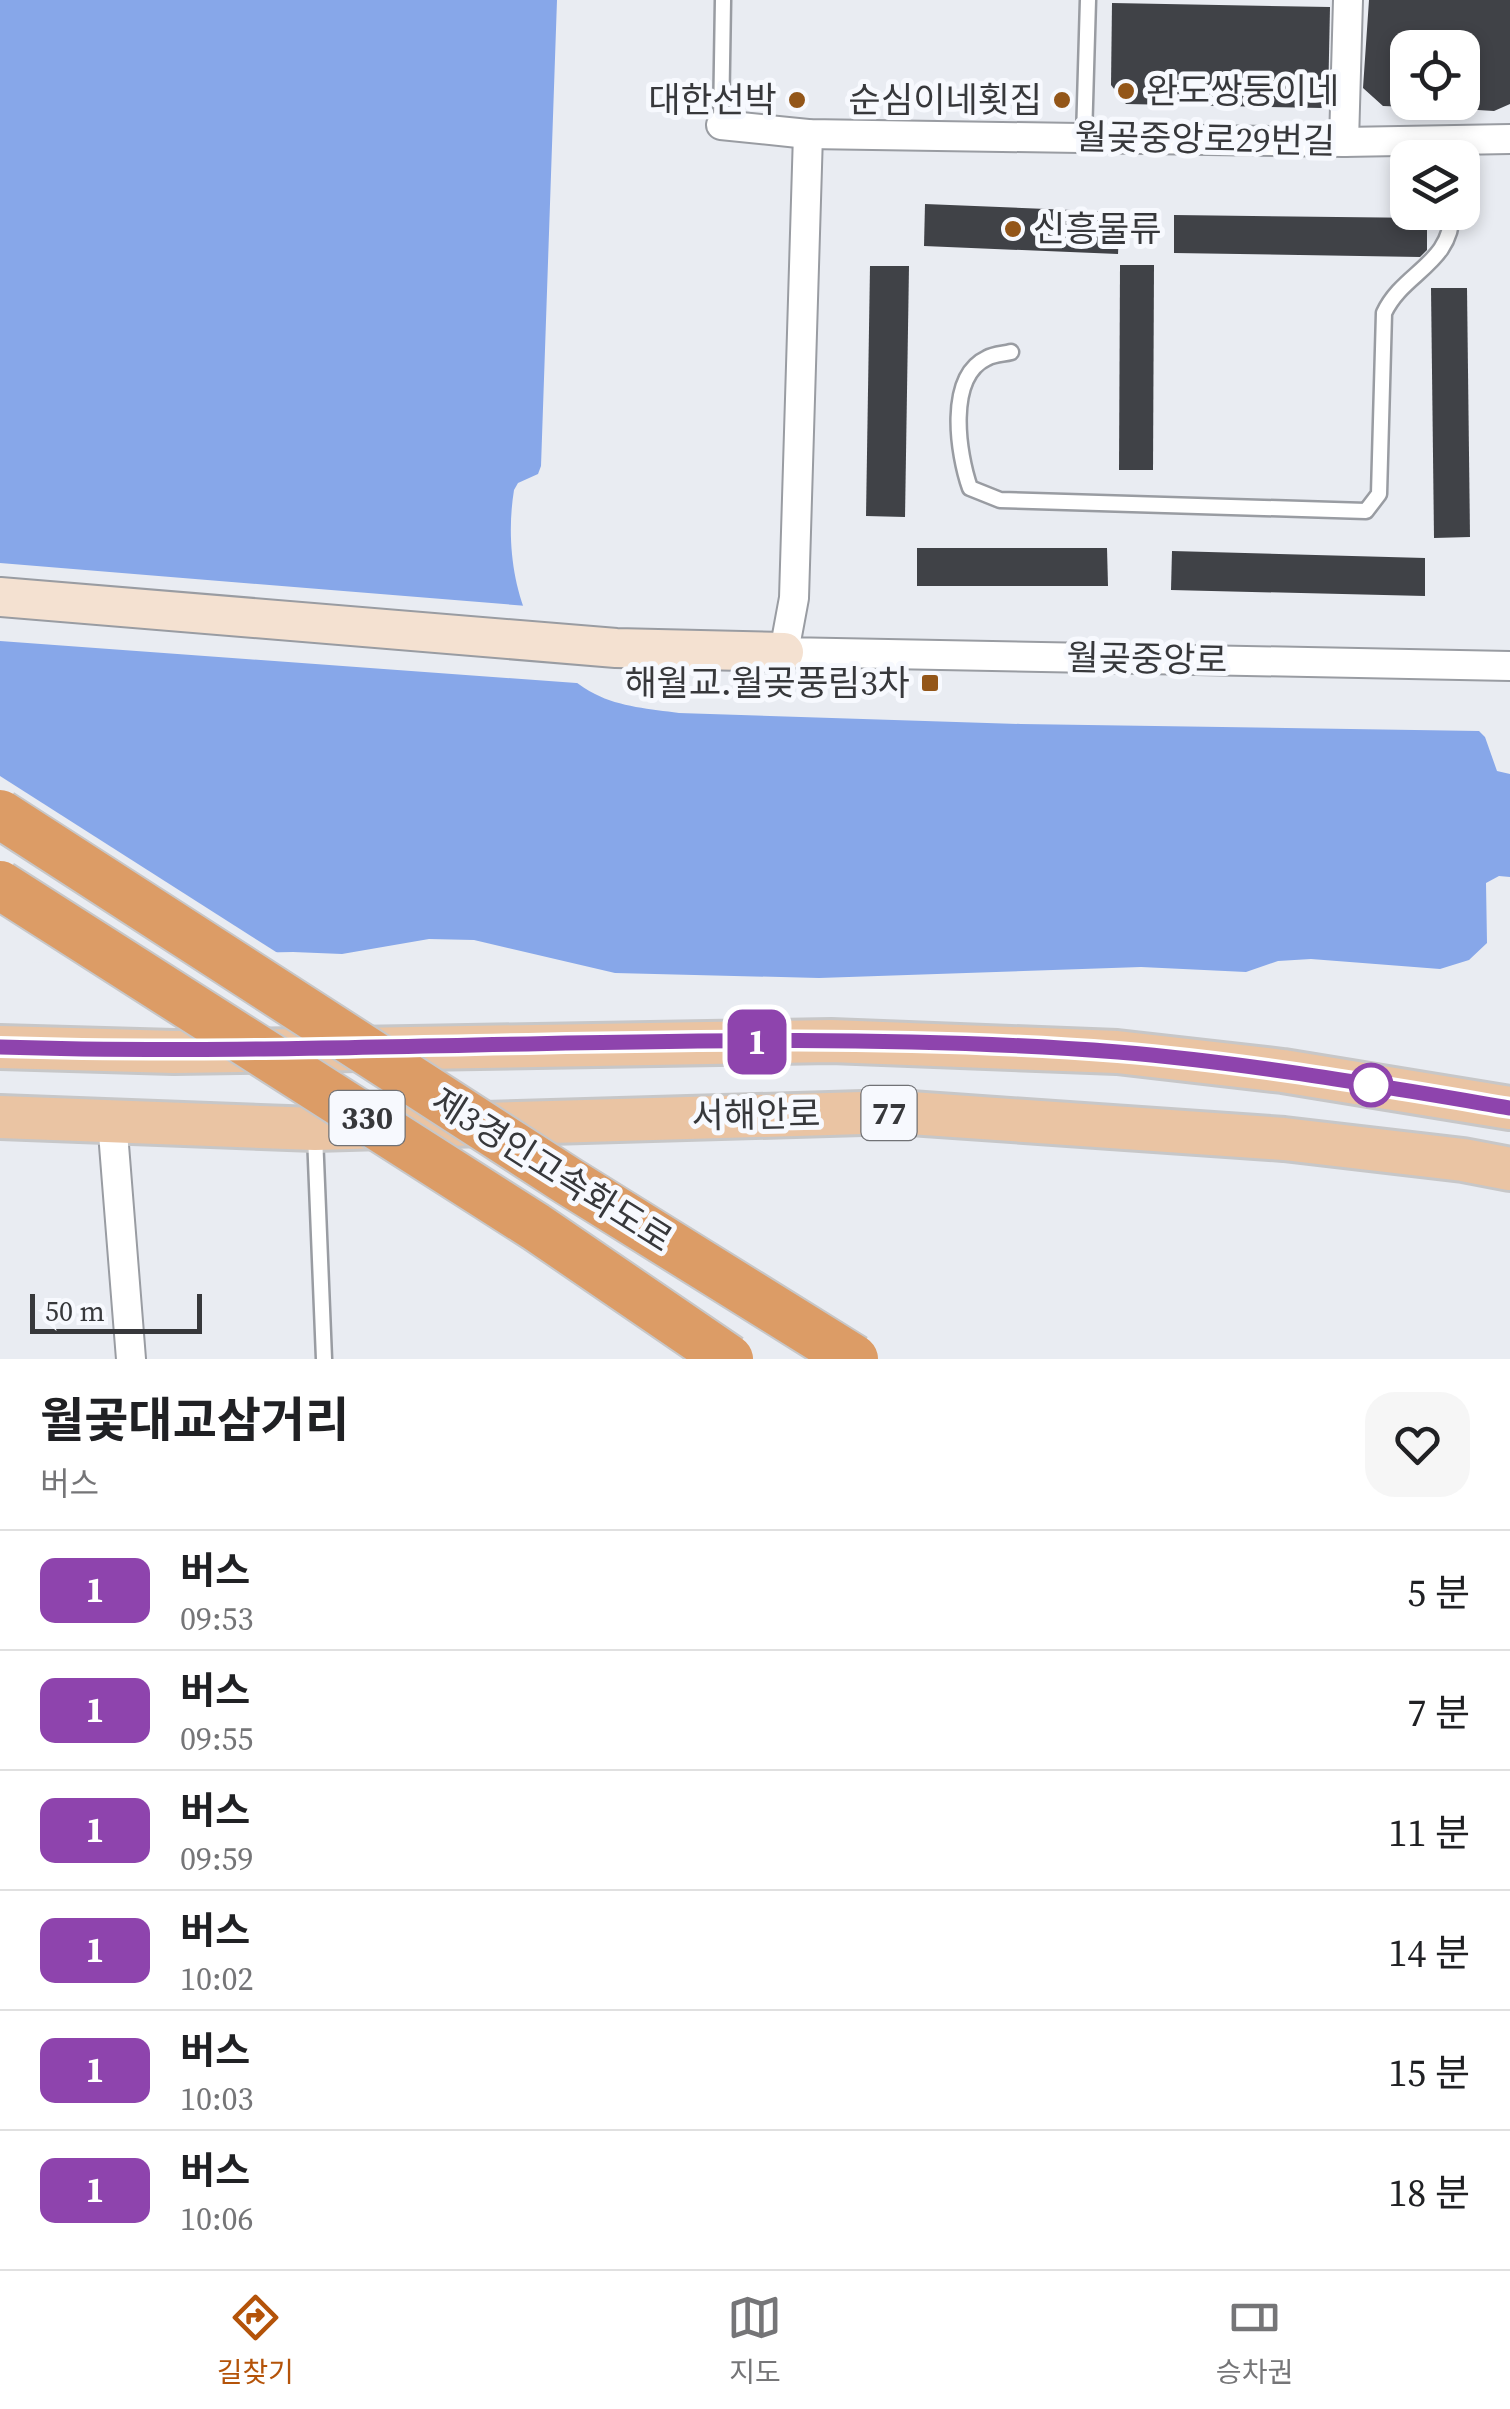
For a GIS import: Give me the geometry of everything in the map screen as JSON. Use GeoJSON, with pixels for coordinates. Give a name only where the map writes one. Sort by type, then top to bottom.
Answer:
{"type":"FeatureCollection","features":[{"type":"Feature","properties":{"kind":"highway","name":"제3경인고속화도로"},"geometry":{"type":"LineString","coordinates":[[0,814],[518,1149],[854,1359]]}},
{"type":"Feature","properties":{"kind":"highway","name":"제3경인고속화도로"},"geometry":{"type":"LineString","coordinates":[[0,885],[536,1227],[728,1359]]}},
{"type":"Feature","properties":{"kind":"main road"},"geometry":{"type":"LineString","coordinates":[[0,598],[616,648],[784,652]]}},
{"type":"Feature","properties":{"kind":"main road","name":"서해안로"},"geometry":{"type":"LineString","coordinates":[[0,1047],[174,1052],[831,1041],[1117,1052],[1282,1070],[1510,1108]]}},
{"type":"Feature","properties":{"kind":"main road","name":"서해안로"},"geometry":{"type":"LineString","coordinates":[[0,1117],[315,1129],[896,1112],[1284,1139],[1463,1160],[1510,1170]]}},
{"type":"Feature","properties":{"kind":"street"},"geometry":{"type":"LineString","coordinates":[[1344,142],[1348,0]]}},
{"type":"Feature","properties":{"kind":"street","name":"월곶중앙로29번길"},"geometry":{"type":"LineString","coordinates":[[721,125],[808,134],[1390,145]]}},
{"type":"Feature","properties":{"kind":"street"},"geometry":{"type":"LineString","coordinates":[[784,652],[794,598],[808,134]]}},
{"type":"Feature","properties":{"kind":"street","name":"월곶중앙로29번길"},"geometry":{"type":"LineString","coordinates":[[1480,144],[1510,139]]}},
{"type":"Feature","properties":{"kind":"street","name":"월곶중앙로"},"geometry":{"type":"LineString","coordinates":[[784,652],[1510,666]]}},
{"type":"Feature","properties":{"kind":"street"},"geometry":{"type":"LineString","coordinates":[[112,1120],[130,1359]]}},
{"type":"Feature","properties":{"kind":"lane"},"geometry":{"type":"LineString","coordinates":[[721,125],[723,0]]}},
{"type":"Feature","properties":{"kind":"lane"},"geometry":{"type":"LineString","coordinates":[[1084,138],[1088,0]]}},
{"type":"Feature","properties":{"kind":"lane"},"geometry":{"type":"LineString","coordinates":[[1010,352],[985,358],[965,381],[958,429],[962,464],[970,488],[1000,500],[1366,512],[1380,494],[1384,313],[1394,293],[1442,253],[1450,230]]}},
{"type":"Feature","properties":{"kind":"lane"},"geometry":{"type":"LineString","coordinates":[[315,1129],[324,1359]]}},
{"type":"Feature","properties":{"kind":"water"},"geometry":{"type":"Polygon","coordinates":[[[0,0],[557,0],[541,466],[538,474],[518,483],[514,490],[511,548],[523,606],[550,656],[570,677],[615,702],[679,713],[1021,724],[1479,731],[1485,737],[1497,771],[1510,774],[1510,877],[1499,876],[1486,883],[1487,943],[1469,960],[1440,969],[1311,959],[1278,961],[1246,972],[1141,967],[819,978],[615,973],[474,940],[429,939],[342,954],[0,958],[0,0]]]}},
{"type":"Feature","properties":{"kind":"pier"},"geometry":{"type":"Polygon","coordinates":[[[0,563],[527,606],[547,646],[590,684],[0,641],[0,563]]]}},
{"type":"Feature","properties":{"kind":"pier"},"geometry":{"type":"Polygon","coordinates":[[[0,776],[284,957],[0,963],[0,776]]]}},
{"type":"Feature","properties":{"kind":"building"},"geometry":{"type":"Polygon","coordinates":[[[1369,0],[1510,0],[1510,104],[1494,111],[1480,110],[1480,30],[1390,30],[1390,106],[1383,106],[1363,88],[1369,0]]]}},
{"type":"Feature","properties":{"kind":"building"},"geometry":{"type":"Polygon","coordinates":[[[1112,3],[1330,7],[1328,103],[1321,108],[1126,104],[1111,85],[1112,3]]]}},
{"type":"Feature","properties":{"kind":"building"},"geometry":{"type":"Polygon","coordinates":[[[925,204],[1120,212],[1118,254],[924,246],[925,204]]]}},
{"type":"Feature","properties":{"kind":"building"},"geometry":{"type":"Polygon","coordinates":[[[1174,215],[1390,218],[1390,230],[1427,230],[1427,250],[1420,257],[1174,253],[1174,215]]]}},
{"type":"Feature","properties":{"kind":"building"},"geometry":{"type":"Polygon","coordinates":[[[1120,265],[1154,265],[1153,470],[1119,470],[1120,265]]]}},
{"type":"Feature","properties":{"kind":"building"},"geometry":{"type":"Polygon","coordinates":[[[870,266],[909,266],[905,517],[866,516],[870,266]]]}},
{"type":"Feature","properties":{"kind":"building"},"geometry":{"type":"Polygon","coordinates":[[[1431,288],[1467,288],[1470,537],[1434,538],[1431,288]]]}},
{"type":"Feature","properties":{"kind":"building"},"geometry":{"type":"Polygon","coordinates":[[[917,548],[1107,548],[1108,586],[917,586],[917,548]]]}},
{"type":"Feature","properties":{"kind":"building"},"geometry":{"type":"Polygon","coordinates":[[[1172,551],[1425,558],[1425,596],[1171,590],[1172,551]]]}},
{"type":"Feature","properties":{"kind":"bus line","name":"1"},"geometry":{"type":"LineString","coordinates":[[0,1047],[174,1052],[831,1041],[1117,1052],[1282,1070],[1510,1108]]}},
{"type":"Feature","properties":{"kind":"place","name":"완도쌍둥이네"},"geometry":{"type":"Point","coordinates":[1126,91]}},
{"type":"Feature","properties":{"kind":"place","name":"대한선박"},"geometry":{"type":"Point","coordinates":[797,100]}},
{"type":"Feature","properties":{"kind":"place","name":"순심이네횟집"},"geometry":{"type":"Point","coordinates":[1062,100]}},
{"type":"Feature","properties":{"kind":"place","name":"신흥물류"},"geometry":{"type":"Point","coordinates":[1013,229]}},
{"type":"Feature","properties":{"kind":"place","name":"해월교.월곶풍림3차"},"geometry":{"type":"Point","coordinates":[930,683]}}]}
